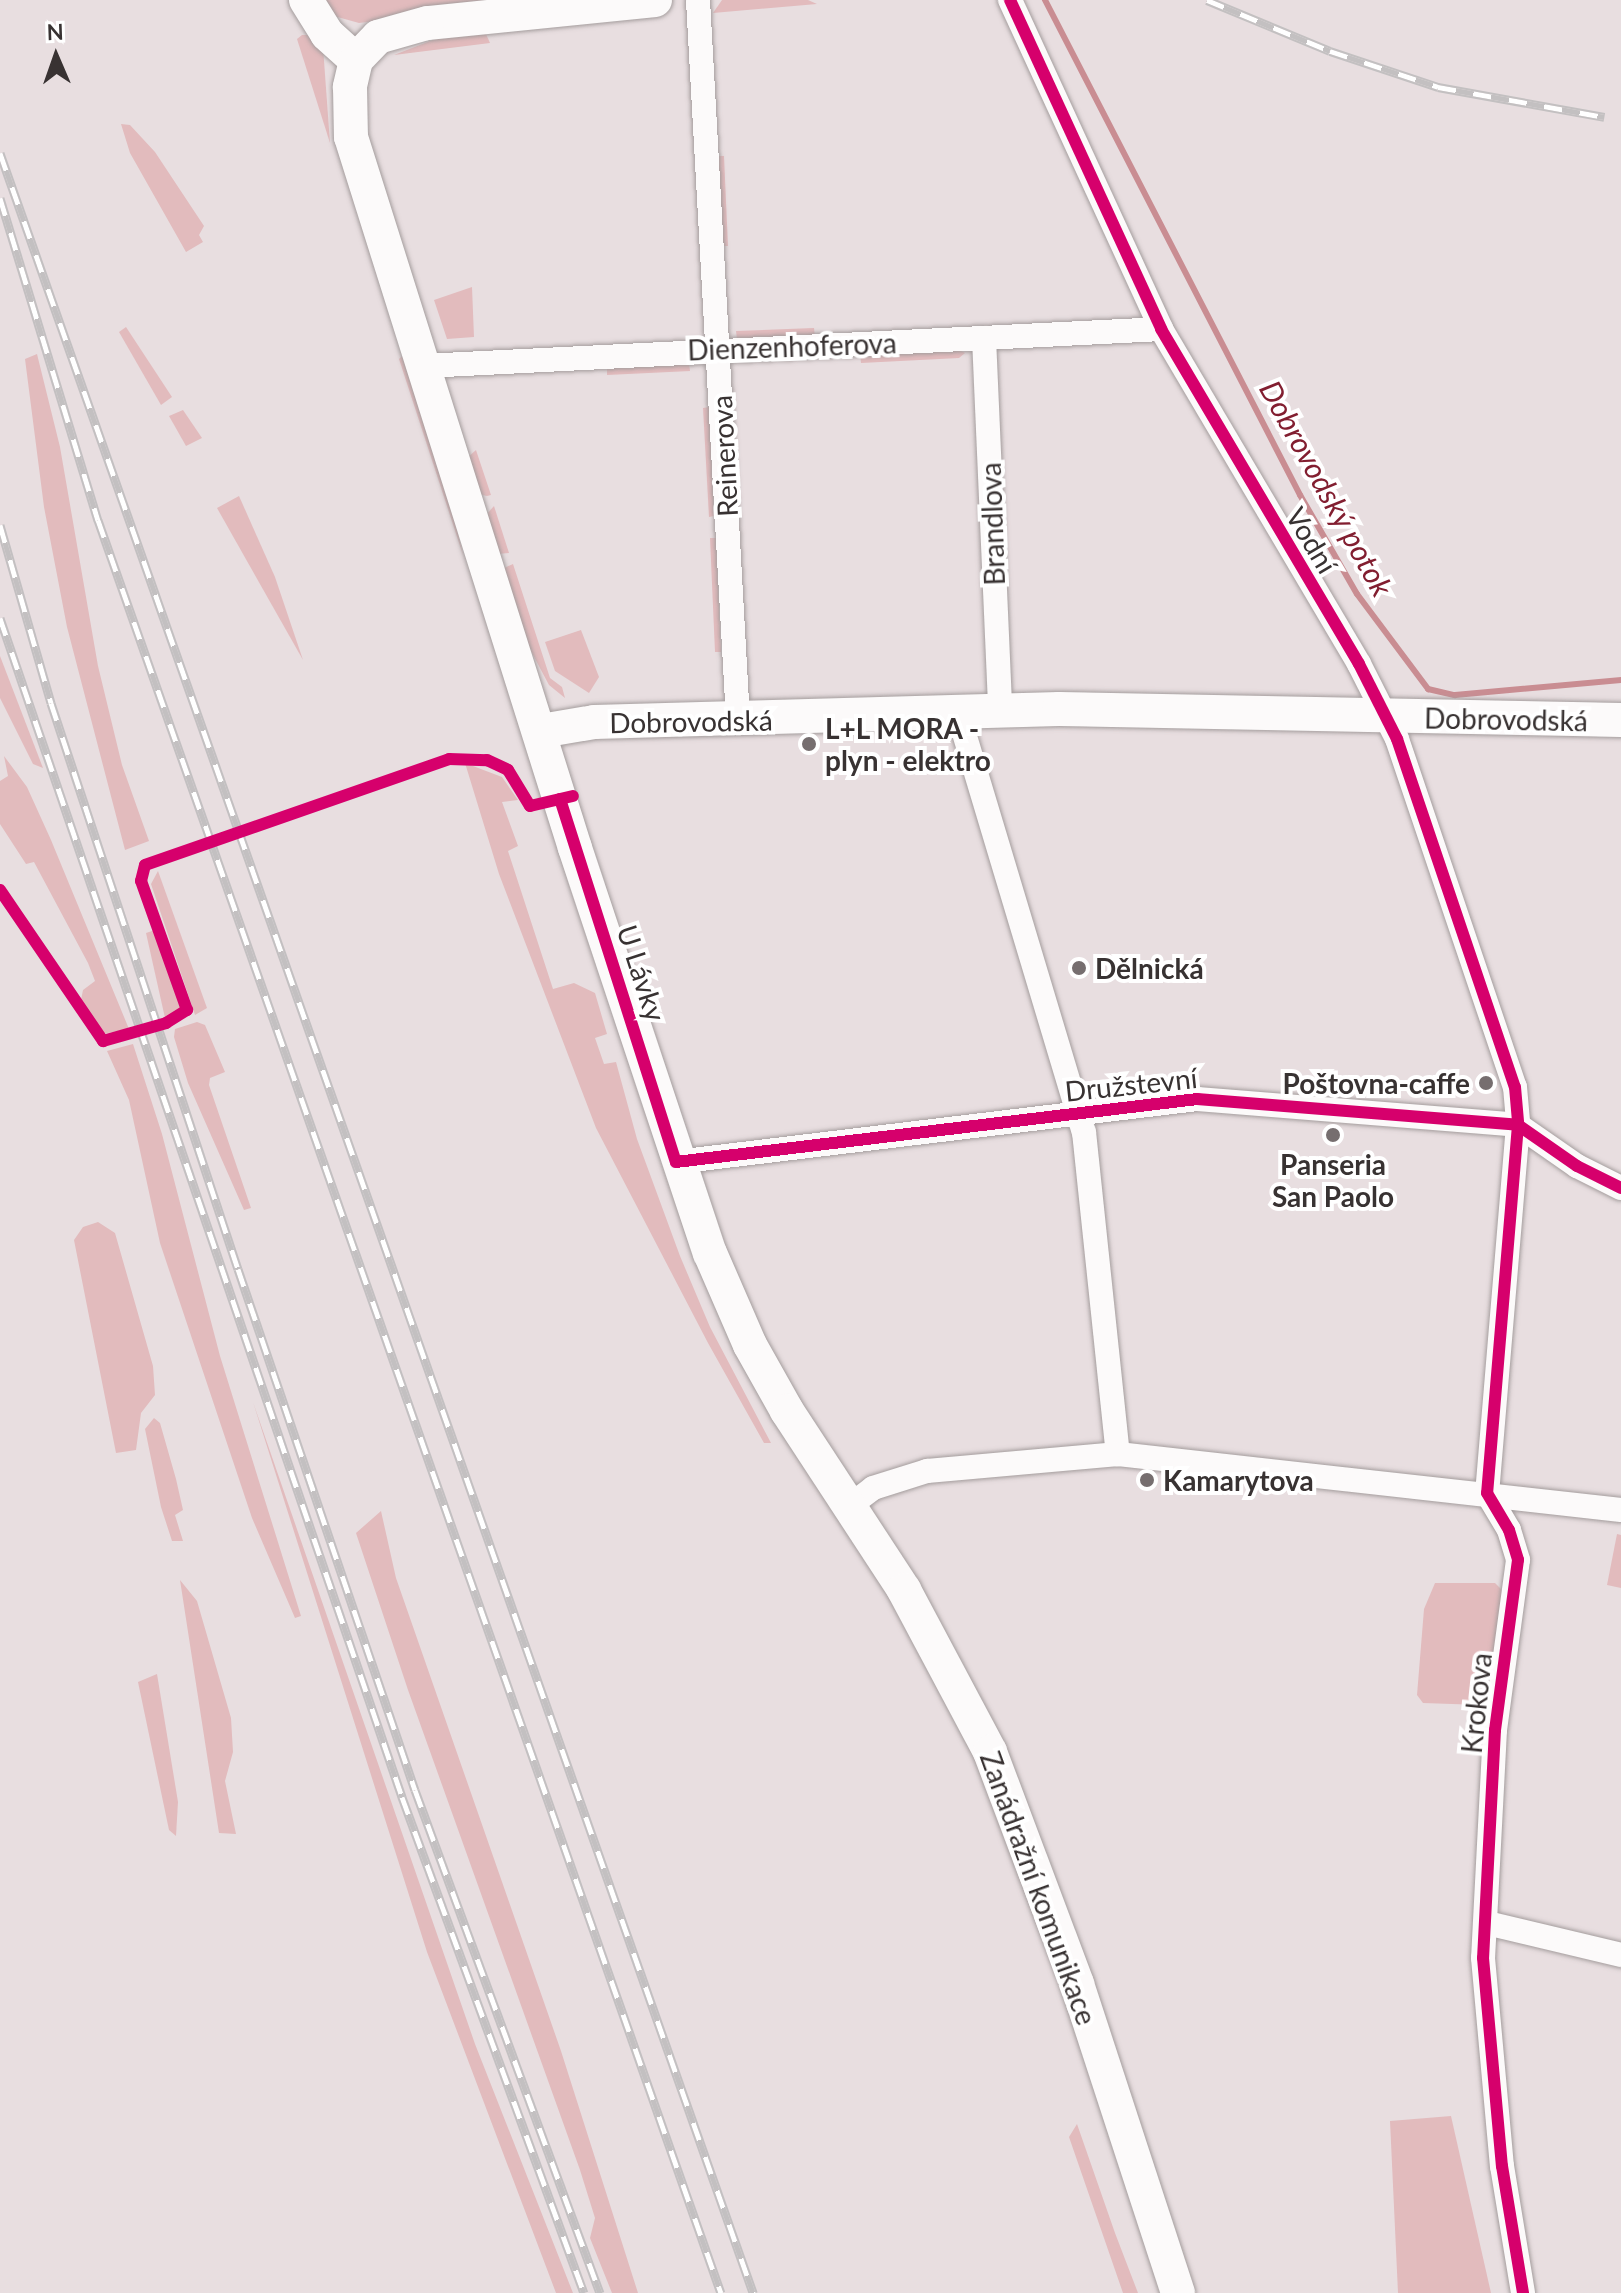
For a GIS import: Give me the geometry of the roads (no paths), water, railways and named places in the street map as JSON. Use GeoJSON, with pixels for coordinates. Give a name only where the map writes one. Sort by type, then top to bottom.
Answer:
{"type":"FeatureCollection","features":[{"type":"Feature","properties":{"kind":"main road"},"geometry":{"type":"LineString","coordinates":[[306,0],[327,34],[356,60]]}},
{"type":"Feature","properties":{"kind":"main road"},"geometry":{"type":"LineString","coordinates":[[541,731],[351,137],[350,87],[356,60],[378,37],[427,23],[655,0]]}},
{"type":"Feature","properties":{"kind":"main road","name":"Dobrovodská"},"geometry":{"type":"LineString","coordinates":[[541,731],[594,722],[738,721],[1000,711],[1621,720]]}},
{"type":"Feature","properties":{"kind":"main road","name":"U Lávky"},"geometry":{"type":"LineString","coordinates":[[541,731],[676,1162],[750,1345],[787,1411],[852,1504]]}},
{"type":"Feature","properties":{"kind":"main road","name":"Zanádražní komunikace"},"geometry":{"type":"LineString","coordinates":[[852,1504],[990,1752],[1082,1999],[1178,2293]]}},
{"type":"Feature","properties":{"kind":"street","name":"Reinerova"},"geometry":{"type":"LineString","coordinates":[[698,0],[738,721]]}},
{"type":"Feature","properties":{"kind":"street","name":"Vodní"},"geometry":{"type":"LineString","coordinates":[[1010,0],[1161,329],[1386,718],[1509,1068],[1518,1125]]}},
{"type":"Feature","properties":{"kind":"street","name":"Dienzenhoferova"},"geometry":{"type":"LineString","coordinates":[[424,366],[718,348],[1161,329]]}},
{"type":"Feature","properties":{"kind":"street","name":"Brandlova"},"geometry":{"type":"LineString","coordinates":[[984,338],[1000,711]]}},
{"type":"Feature","properties":{"kind":"street"},"geometry":{"type":"LineString","coordinates":[[958,713],[1086,1147],[1118,1454]]}},
{"type":"Feature","properties":{"kind":"street","name":"Družstevní"},"geometry":{"type":"LineString","coordinates":[[676,1162],[1197,1099],[1518,1125]]}},
{"type":"Feature","properties":{"kind":"street"},"geometry":{"type":"LineString","coordinates":[[1487,1493],[1518,1125],[1577,1166],[1621,1188]]}},
{"type":"Feature","properties":{"kind":"street"},"geometry":{"type":"LineString","coordinates":[[852,1504],[882,1484],[927,1471],[1118,1454],[1621,1510]]}},
{"type":"Feature","properties":{"kind":"street","name":"Krokova"},"geometry":{"type":"LineString","coordinates":[[1487,1493],[1509,1530],[1518,1560],[1495,1730],[1486,2014],[1502,2166],[1523,2293]]}},
{"type":"Feature","properties":{"kind":"street"},"geometry":{"type":"LineString","coordinates":[[1487,1923],[1621,1955]]}},
{"type":"Feature","properties":{"kind":"waterway","name":"Dobrovodský potok"},"geometry":{"type":"LineString","coordinates":[[1045,0],[1300,495],[1357,594],[1428,689],[1455,695],[1621,680]]}},
{"type":"Feature","properties":{"kind":"railway"},"geometry":{"type":"LineString","coordinates":[[1207,0],[1330,51],[1438,87],[1604,117]]}},
{"type":"Feature","properties":{"kind":"railway"},"geometry":{"type":"LineString","coordinates":[[0,153],[753,2293]]}},
{"type":"Feature","properties":{"kind":"railway"},"geometry":{"type":"LineString","coordinates":[[0,198],[98,520],[721,2293]]}},
{"type":"Feature","properties":{"kind":"railway"},"geometry":{"type":"LineString","coordinates":[[0,525],[51,703],[238,1269],[415,1790],[600,2293]]}},
{"type":"Feature","properties":{"kind":"railway"},"geometry":{"type":"LineString","coordinates":[[0,618],[402,1797],[584,2293]]}},
{"type":"Feature","properties":{"kind":"place","name":"L+L MORA - plyn - elektro"},"geometry":{"type":"Point","coordinates":[809,744]}},
{"type":"Feature","properties":{"kind":"place","name":"Dělnická"},"geometry":{"type":"Point","coordinates":[1079,968]}},
{"type":"Feature","properties":{"kind":"place","name":"Poštovna-caffe"},"geometry":{"type":"Point","coordinates":[1486,1083]}},
{"type":"Feature","properties":{"kind":"place","name":"Panseria San Paolo"},"geometry":{"type":"Point","coordinates":[1333,1135]}},
{"type":"Feature","properties":{"kind":"place","name":"Kamarytova"},"geometry":{"type":"Point","coordinates":[1147,1480]}}]}
